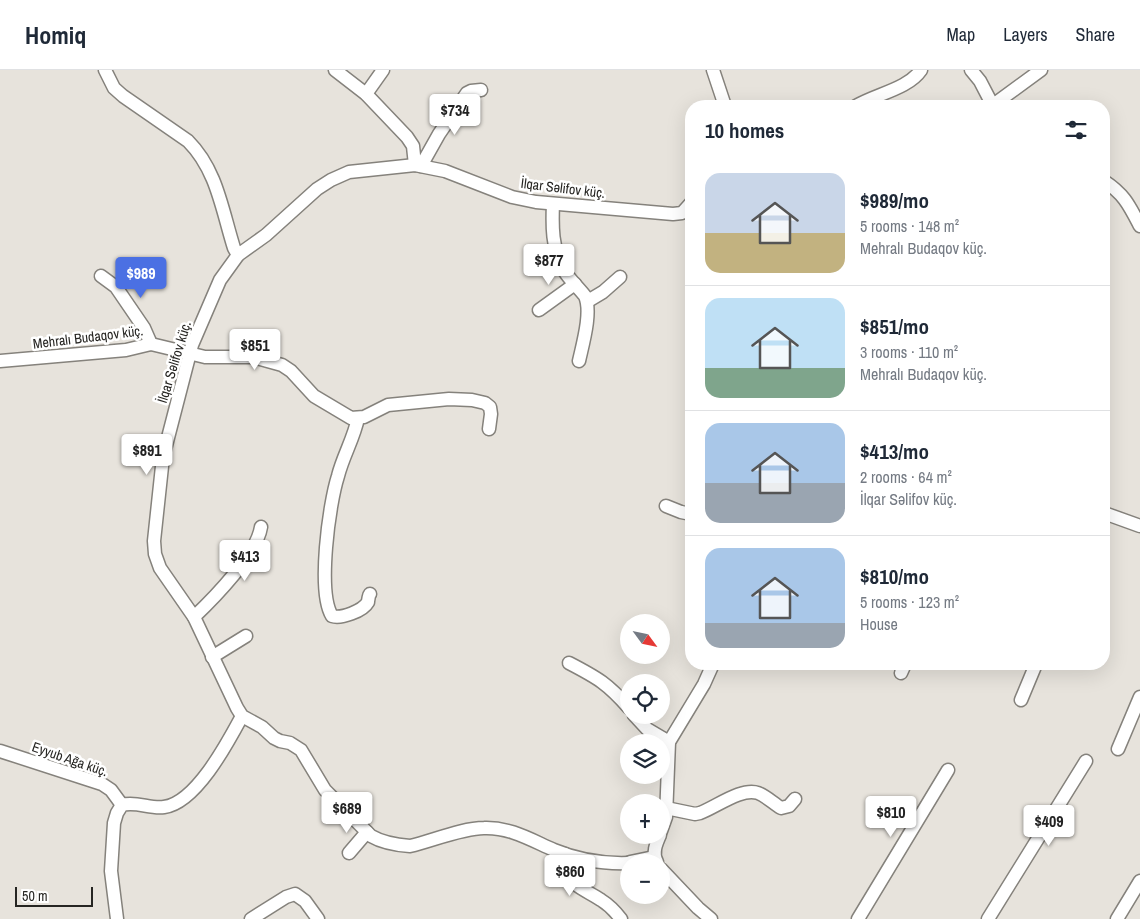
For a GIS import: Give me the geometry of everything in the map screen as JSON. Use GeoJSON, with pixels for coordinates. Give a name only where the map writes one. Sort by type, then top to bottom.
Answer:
{"type":"FeatureCollection","features":[{"type":"Feature","properties":{"kind":"street"},"geometry":{"type":"LineString","coordinates":[[105,70],[114,88],[123,96],[188,141],[197,150],[206,164],[216,187],[231,241],[238,255]]}},
{"type":"Feature","properties":{"kind":"street"},"geometry":{"type":"LineString","coordinates":[[335,70],[366,94],[406,137],[412,146],[418,166]]}},
{"type":"Feature","properties":{"kind":"street"},"geometry":{"type":"LineString","coordinates":[[366,94],[383,70]]}},
{"type":"Feature","properties":{"kind":"street"},"geometry":{"type":"LineString","coordinates":[[713,70],[723,100]]}},
{"type":"Feature","properties":{"kind":"street"},"geometry":{"type":"LineString","coordinates":[[866,100],[906,84],[918,75],[921,70]]}},
{"type":"Feature","properties":{"kind":"street"},"geometry":{"type":"LineString","coordinates":[[971,70],[980,81],[990,100]]}},
{"type":"Feature","properties":{"kind":"street"},"geometry":{"type":"LineString","coordinates":[[1001,100],[1041,70]]}},
{"type":"Feature","properties":{"kind":"street"},"geometry":{"type":"LineString","coordinates":[[418,166],[467,94],[471,91],[480,90]]}},
{"type":"Feature","properties":{"kind":"street","name":"İlqar Səlifov küç."},"geometry":{"type":"LineString","coordinates":[[242,716],[236,708],[194,617],[160,568],[155,554],[154,541],[163,457],[190,354],[220,280],[238,255],[266,235],[317,189],[349,172],[418,166],[445,171],[512,197],[553,204],[673,214],[682,213],[685,210]]}},
{"type":"Feature","properties":{"kind":"street"},"geometry":{"type":"LineString","coordinates":[[1110,185],[1118,190],[1130,206],[1140,226]]}},
{"type":"Feature","properties":{"kind":"street"},"geometry":{"type":"LineString","coordinates":[[553,204],[552,230],[556,251],[563,270],[588,301],[588,315],[580,361]]}},
{"type":"Feature","properties":{"kind":"street"},"geometry":{"type":"LineString","coordinates":[[101,276],[116,287],[144,328],[151,344]]}},
{"type":"Feature","properties":{"kind":"street"},"geometry":{"type":"LineString","coordinates":[[588,301],[594,299],[620,277]]}},
{"type":"Feature","properties":{"kind":"street"},"geometry":{"type":"LineString","coordinates":[[539,310],[575,284]]}},
{"type":"Feature","properties":{"kind":"street","name":"Mehralı Budaqov küç."},"geometry":{"type":"LineString","coordinates":[[0,361],[126,350],[151,344],[213,358],[252,357],[282,365],[291,371],[314,396],[351,418],[358,418]]}},
{"type":"Feature","properties":{"kind":"street"},"geometry":{"type":"LineString","coordinates":[[370,594],[368,602],[364,607],[342,618],[332,616],[328,611],[325,580],[330,512],[338,475],[358,418],[388,405],[405,402],[449,399],[472,400],[485,403],[490,407],[492,414],[489,428]]}},
{"type":"Feature","properties":{"kind":"street"},"geometry":{"type":"LineString","coordinates":[[666,506],[685,513]]}},
{"type":"Feature","properties":{"kind":"street"},"geometry":{"type":"LineString","coordinates":[[1110,515],[1140,526]]}},
{"type":"Feature","properties":{"kind":"street"},"geometry":{"type":"LineString","coordinates":[[194,617],[250,554],[260,535],[260,527]]}},
{"type":"Feature","properties":{"kind":"street"},"geometry":{"type":"LineString","coordinates":[[212,656],[246,636]]}},
{"type":"Feature","properties":{"kind":"street"},"geometry":{"type":"LineString","coordinates":[[569,663],[602,680],[620,698]]}},
{"type":"Feature","properties":{"kind":"street"},"geometry":{"type":"LineString","coordinates":[[670,740],[710,670]]}},
{"type":"Feature","properties":{"kind":"street"},"geometry":{"type":"LineString","coordinates":[[1021,700],[1034,670]]}},
{"type":"Feature","properties":{"kind":"street"},"geometry":{"type":"LineString","coordinates":[[1118,749],[1140,697]]}},
{"type":"Feature","properties":{"kind":"street"},"geometry":{"type":"LineString","coordinates":[[116,919],[111,871],[114,823],[117,813],[122,805],[133,804],[154,808],[166,807],[180,800],[195,788],[207,774],[226,746],[242,716],[262,727],[274,738],[290,743],[301,750],[326,790],[367,832],[379,840],[410,846],[484,828],[522,835],[565,854],[594,862],[620,863]]}},
{"type":"Feature","properties":{"kind":"street"},"geometry":{"type":"LineString","coordinates":[[642,724],[655,734]]}},
{"type":"Feature","properties":{"kind":"street","name":"Eyyub Ağa küç."},"geometry":{"type":"LineString","coordinates":[[0,751],[102,784],[111,790],[122,805]]}},
{"type":"Feature","properties":{"kind":"street"},"geometry":{"type":"LineString","coordinates":[[988,919],[1086,761]]}},
{"type":"Feature","properties":{"kind":"street"},"geometry":{"type":"LineString","coordinates":[[858,919],[948,770]]}},
{"type":"Feature","properties":{"kind":"street"},"geometry":{"type":"LineString","coordinates":[[670,809],[695,814],[700,813],[744,792],[752,791],[760,794],[780,808],[790,806],[795,799]]}},
{"type":"Feature","properties":{"kind":"street"},"geometry":{"type":"LineString","coordinates":[[349,853],[367,832]]}},
{"type":"Feature","properties":{"kind":"street"},"geometry":{"type":"LineString","coordinates":[[565,854],[564,869],[570,879],[614,910],[620,919]]}},
{"type":"Feature","properties":{"kind":"street"},"geometry":{"type":"LineString","coordinates":[[670,878],[711,919]]}},
{"type":"Feature","properties":{"kind":"street"},"geometry":{"type":"LineString","coordinates":[[1117,919],[1140,881]]}},
{"type":"Feature","properties":{"kind":"street"},"geometry":{"type":"LineString","coordinates":[[251,919],[286,897],[296,894],[305,900],[318,919]]}}]}
